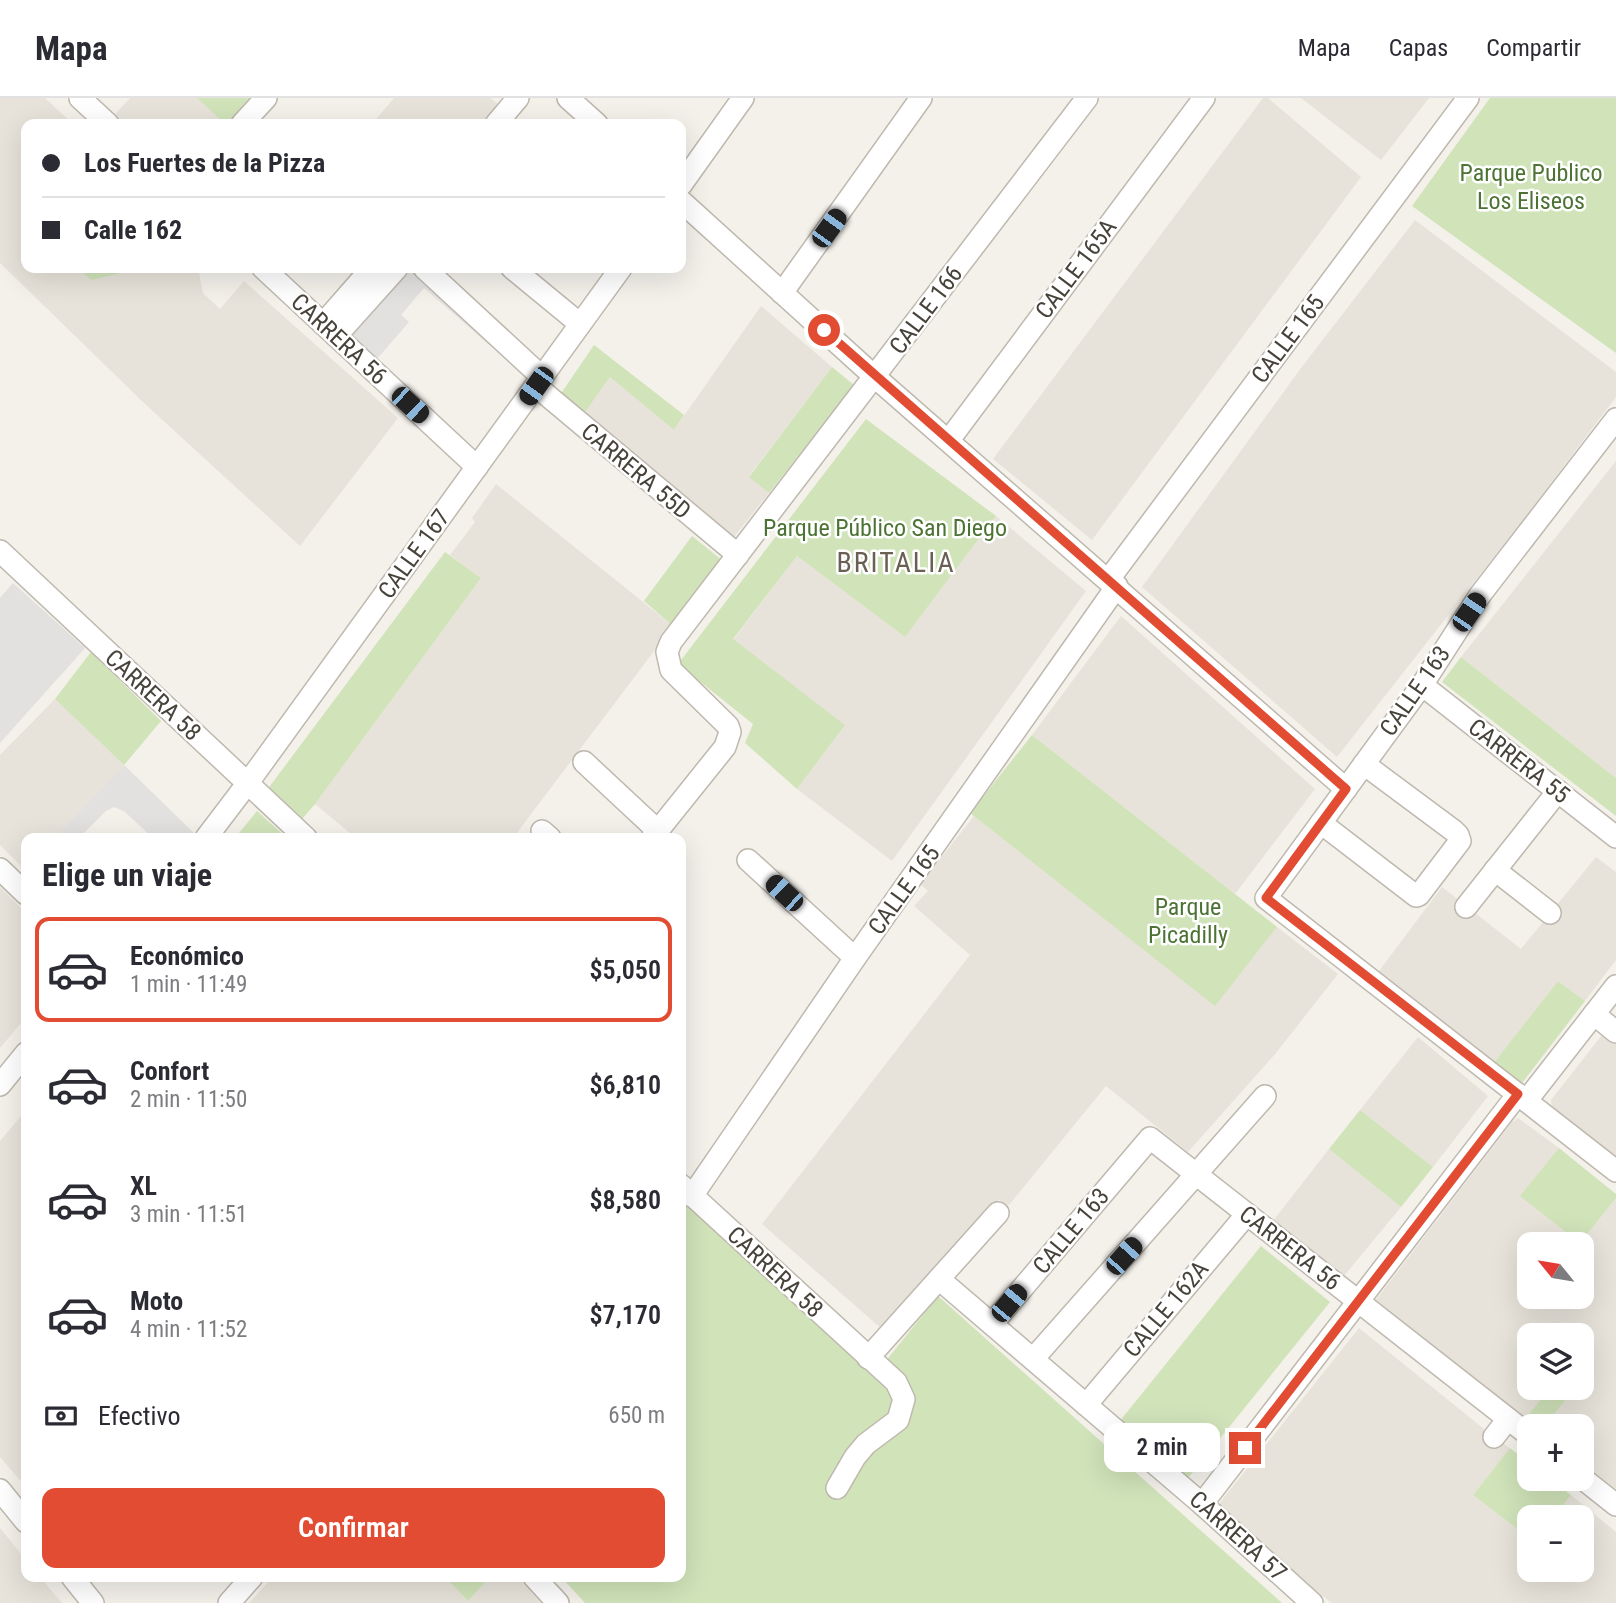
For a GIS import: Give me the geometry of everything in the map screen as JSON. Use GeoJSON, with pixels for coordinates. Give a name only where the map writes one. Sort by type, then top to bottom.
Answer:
{"type":"FeatureCollection","features":[{"type":"Feature","properties":{"kind":"street"},"geometry":{"type":"LineString","coordinates":[[80,98],[103,119]]}},
{"type":"Feature","properties":{"kind":"street"},"geometry":{"type":"LineString","coordinates":[[247,119],[266,98]]}},
{"type":"Feature","properties":{"kind":"street"},"geometry":{"type":"LineString","coordinates":[[500,119],[518,98]]}},
{"type":"Feature","properties":{"kind":"street"},"geometry":{"type":"LineString","coordinates":[[568,98],[591,119]]}},
{"type":"Feature","properties":{"kind":"street"},"geometry":{"type":"LineString","coordinates":[[686,178],[743,98]]}},
{"type":"Feature","properties":{"kind":"street"},"geometry":{"type":"LineString","coordinates":[[782,293],[921,98]]}},
{"type":"Feature","properties":{"kind":"street","name":"CALLE 166"},"geometry":{"type":"LineString","coordinates":[[656,833],[725,747],[729,738],[728,726],[671,670],[667,652],[671,642],[1087,98]]}},
{"type":"Feature","properties":{"kind":"street","name":"CALLE 165A"},"geometry":{"type":"LineString","coordinates":[[948,440],[1204,98]]}},
{"type":"Feature","properties":{"kind":"street","name":"CALLE 165"},"geometry":{"type":"LineString","coordinates":[[687,1190],[855,958],[1113,583],[1468,98]]}},
{"type":"Feature","properties":{"kind":"street"},"geometry":{"type":"LineString","coordinates":[[686,206],[876,377],[1346,789]]}},
{"type":"Feature","properties":{"kind":"street","name":"CARRERA 56"},"geometry":{"type":"LineString","coordinates":[[268,273],[477,467]]}},
{"type":"Feature","properties":{"kind":"street"},"geometry":{"type":"LineString","coordinates":[[330,330],[369,273]]}},
{"type":"Feature","properties":{"kind":"street"},"geometry":{"type":"LineString","coordinates":[[330,330],[392,273]]}},
{"type":"Feature","properties":{"kind":"street","name":"CARRERA 55D"},"geometry":{"type":"LineString","coordinates":[[430,273],[539,382],[737,555]]}},
{"type":"Feature","properties":{"kind":"street"},"geometry":{"type":"LineString","coordinates":[[518,273],[580,324]]}},
{"type":"Feature","properties":{"kind":"street","name":"CALLE 167"},"geometry":{"type":"LineString","coordinates":[[210,833],[617,273]]}},
{"type":"Feature","properties":{"kind":"street","name":"CALLE 163"},"geometry":{"type":"LineString","coordinates":[[1522,1097],[1266,898],[1422,685],[1480,595],[1616,419]]}},
{"type":"Feature","properties":{"kind":"street","name":"CARRERA 58"},"geometry":{"type":"LineString","coordinates":[[0,551],[301,833]]}},
{"type":"Feature","properties":{"kind":"street","name":"CARRERA 55"},"geometry":{"type":"LineString","coordinates":[[1422,685],[1616,837]]}},
{"type":"Feature","properties":{"kind":"street"},"geometry":{"type":"LineString","coordinates":[[584,762],[654,833]]}},
{"type":"Feature","properties":{"kind":"street"},"geometry":{"type":"LineString","coordinates":[[1321,823],[1416,896],[1460,841],[1454,831],[1364,764]]}},
{"type":"Feature","properties":{"kind":"street"},"geometry":{"type":"LineString","coordinates":[[1466,907],[1558,791]]}},
{"type":"Feature","properties":{"kind":"street"},"geometry":{"type":"LineString","coordinates":[[748,860],[855,958]]}},
{"type":"Feature","properties":{"kind":"street"},"geometry":{"type":"LineString","coordinates":[[0,869],[21,889]]}},
{"type":"Feature","properties":{"kind":"street"},"geometry":{"type":"LineString","coordinates":[[1495,870],[1550,913]]}},
{"type":"Feature","properties":{"kind":"street"},"geometry":{"type":"LineString","coordinates":[[1202,1504],[1358,1301],[1448,1198],[1522,1097],[1616,986]]}},
{"type":"Feature","properties":{"kind":"street"},"geometry":{"type":"LineString","coordinates":[[1594,1014],[1616,1032]]}},
{"type":"Feature","properties":{"kind":"street"},"geometry":{"type":"LineString","coordinates":[[0,1084],[21,1059]]}},
{"type":"Feature","properties":{"kind":"street"},"geometry":{"type":"LineString","coordinates":[[1033,1359],[1265,1096]]}},
{"type":"Feature","properties":{"kind":"street"},"geometry":{"type":"LineString","coordinates":[[1522,1097],[1616,1171]]}},
{"type":"Feature","properties":{"kind":"street","name":"CARRERA 56"},"geometry":{"type":"LineString","coordinates":[[1150,1138],[1517,1426]]}},
{"type":"Feature","properties":{"kind":"street","name":"CALLE 163"},"geometry":{"type":"LineString","coordinates":[[992,1324],[1150,1138]]}},
{"type":"Feature","properties":{"kind":"street","name":"CARRERA 58"},"geometry":{"type":"LineString","coordinates":[[687,1190],[896,1382],[904,1399],[898,1420],[866,1444],[837,1488]]}},
{"type":"Feature","properties":{"kind":"street"},"geometry":{"type":"LineString","coordinates":[[868,1358],[998,1213]]}},
{"type":"Feature","properties":{"kind":"street","name":"CALLE 162A"},"geometry":{"type":"LineString","coordinates":[[1086,1405],[1247,1214]]}},
{"type":"Feature","properties":{"kind":"street","name":"CARRERA 57"},"geometry":{"type":"LineString","coordinates":[[939,1279],[1202,1504],[1312,1603]]}},
{"type":"Feature","properties":{"kind":"street"},"geometry":{"type":"LineString","coordinates":[[1494,1437],[1508,1419]]}},
{"type":"Feature","properties":{"kind":"street"},"geometry":{"type":"LineString","coordinates":[[1594,1488],[1616,1505]]}},
{"type":"Feature","properties":{"kind":"street"},"geometry":{"type":"LineString","coordinates":[[0,1490],[21,1516]]}},
{"type":"Feature","properties":{"kind":"street"},"geometry":{"type":"LineString","coordinates":[[76,1582],[93,1603]]}},
{"type":"Feature","properties":{"kind":"street"},"geometry":{"type":"LineString","coordinates":[[229,1603],[247,1582]]}},
{"type":"Feature","properties":{"kind":"street"},"geometry":{"type":"LineString","coordinates":[[539,1582],[558,1603]]}},
{"type":"Feature","properties":{"kind":"shaded area"},"geometry":{"type":"Polygon","coordinates":[[[0,98],[45,98],[68,119],[21,119],[21,273],[84,273],[91,279],[119,273],[199,273],[203,293],[220,309],[244,281],[398,418],[300,546],[144,403],[0,263],[0,98]]]}},
{"type":"Feature","properties":{"kind":"shaded area"},"geometry":{"type":"Polygon","coordinates":[[[130,98],[197,98],[220,119],[111,119],[130,98]]]}},
{"type":"Feature","properties":{"kind":"shaded area"},"geometry":{"type":"Polygon","coordinates":[[[394,98],[490,98],[501,106],[489,119],[376,119],[394,98]]]}},
{"type":"Feature","properties":{"kind":"shaded area"},"geometry":{"type":"Polygon","coordinates":[[[1263,98],[1268,98],[1361,177],[1092,540],[993,459],[1263,98]]]}},
{"type":"Feature","properties":{"kind":"shaded area"},"geometry":{"type":"Polygon","coordinates":[[[1301,98],[1429,98],[1381,160],[1301,98]]]}},
{"type":"Feature","properties":{"kind":"shaded area"},"geometry":{"type":"Polygon","coordinates":[[[1415,220],[1616,372],[1616,397],[1337,757],[1142,587],[1301,368],[1415,220]]]}},
{"type":"Feature","properties":{"kind":"shaded area"},"geometry":{"type":"Polygon","coordinates":[[[381,273],[442,273],[538,362],[525,376],[424,288],[401,315],[409,322],[376,360],[337,322],[381,273]]]}},
{"type":"Feature","properties":{"kind":"shaded area"},"geometry":{"type":"Polygon","coordinates":[[[761,306],[832,367],[749,476],[769,493],[730,542],[583,415],[610,377],[674,430],[761,306]]]}},
{"type":"Feature","properties":{"kind":"shaded area"},"geometry":{"type":"Polygon","coordinates":[[[1616,461],[1616,778],[1461,657],[1616,461]]]}},
{"type":"Feature","properties":{"kind":"shaded area"},"geometry":{"type":"Polygon","coordinates":[[[496,484],[673,626],[517,833],[350,833],[315,804],[481,578],[450,555],[475,522],[472,518],[496,484]]]}},
{"type":"Feature","properties":{"kind":"shaded area"},"geometry":{"type":"Polygon","coordinates":[[[996,516],[1086,591],[892,861],[797,789],[845,725],[733,640],[797,556],[905,637],[996,516]]]}},
{"type":"Feature","properties":{"kind":"shaded area"},"geometry":{"type":"Polygon","coordinates":[[[13,583],[85,648],[0,743],[0,598],[13,583]]]}},
{"type":"Feature","properties":{"kind":"shaded area"},"geometry":{"type":"Polygon","coordinates":[[[1121,616],[1315,789],[1235,894],[1032,735],[1121,616]]]}},
{"type":"Feature","properties":{"kind":"shaded area"},"geometry":{"type":"Polygon","coordinates":[[[55,699],[124,765],[59,833],[21,833],[21,866],[0,845],[0,755],[55,699]]]}},
{"type":"Feature","properties":{"kind":"shaded area"},"geometry":{"type":"Polygon","coordinates":[[[124,765],[194,833],[148,833],[125,812],[114,807],[106,811],[84,833],[59,833],[124,765]]]}},
{"type":"Feature","properties":{"kind":"shaded area"},"geometry":{"type":"Polygon","coordinates":[[[974,816],[1215,1005],[1277,927],[1338,974],[1276,1053],[1188,1152],[1106,1086],[1009,1205],[999,1200],[883,1330],[762,1224],[970,955],[914,906],[928,891],[920,884],[974,816]]]}},
{"type":"Feature","properties":{"kind":"shaded area"},"geometry":{"type":"Polygon","coordinates":[[[1596,857],[1616,872],[1616,960],[1585,1001],[1558,981],[1492,1065],[1376,975],[1442,887],[1521,949],[1596,857]]]}},
{"type":"Feature","properties":{"kind":"shaded area"},"geometry":{"type":"Polygon","coordinates":[[[0,887],[21,908],[21,1023],[0,1048],[0,887]]]}},
{"type":"Feature","properties":{"kind":"shaded area"},"geometry":{"type":"Polygon","coordinates":[[[1616,1017],[1616,1160],[1552,1109],[1551,1100],[1616,1017]]]}},
{"type":"Feature","properties":{"kind":"shaded area"},"geometry":{"type":"Polygon","coordinates":[[[1418,1037],[1488,1096],[1433,1167],[1360,1110],[1418,1037]]]}},
{"type":"Feature","properties":{"kind":"shaded area"},"geometry":{"type":"Polygon","coordinates":[[[21,1116],[21,1481],[0,1457],[0,1141],[21,1116]]]}},
{"type":"Feature","properties":{"kind":"shaded area"},"geometry":{"type":"Polygon","coordinates":[[[1518,1118],[1559,1148],[1521,1196],[1566,1232],[1517,1232],[1517,1309],[1594,1309],[1594,1232],[1589,1232],[1616,1198],[1616,1496],[1594,1478],[1594,1414],[1554,1414],[1565,1400],[1594,1400],[1594,1323],[1517,1323],[1517,1400],[1540,1400],[1529,1414],[1517,1414],[1375,1301],[1512,1122],[1518,1118]]]}},
{"type":"Feature","properties":{"kind":"shaded area"},"geometry":{"type":"Polygon","coordinates":[[[1329,1149],[1401,1207],[1343,1277],[1273,1221],[1329,1149]]]}},
{"type":"Feature","properties":{"kind":"shaded area"},"geometry":{"type":"Polygon","coordinates":[[[1359,1328],[1510,1448],[1473,1495],[1517,1528],[1517,1582],[1594,1582],[1594,1514],[1616,1532],[1616,1603],[1331,1603],[1218,1505],[1359,1328]]]}},
{"type":"Feature","properties":{"kind":"shaded area"},"geometry":{"type":"Polygon","coordinates":[[[1571,1495],[1583,1505],[1563,1505],[1571,1495]]]}},
{"type":"Feature","properties":{"kind":"shaded area"},"geometry":{"type":"Polygon","coordinates":[[[0,1528],[21,1554],[21,1582],[44,1582],[62,1603],[0,1603],[0,1528]]]}},
{"type":"Feature","properties":{"kind":"shaded area"},"geometry":{"type":"Polygon","coordinates":[[[268,1582],[450,1582],[468,1601],[485,1582],[522,1582],[541,1603],[249,1603],[268,1582]]]}},
{"type":"Feature","properties":{"kind":"green space"},"geometry":{"type":"Polygon","coordinates":[[[197,98],[250,98],[231,119],[220,119],[197,98]]]}},
{"type":"Feature","properties":{"kind":"green space","name":"Parque Publico Los Eliseos"},"geometry":{"type":"Polygon","coordinates":[[[1490,98],[1616,98],[1616,353],[1412,206],[1490,98]]]}},
{"type":"Feature","properties":{"kind":"green space"},"geometry":{"type":"Polygon","coordinates":[[[84,273],[121,273],[91,280],[84,273]]]}},
{"type":"Feature","properties":{"kind":"green space"},"geometry":{"type":"Polygon","coordinates":[[[594,345],[684,415],[674,430],[610,377],[583,415],[560,395],[594,345]]]}},
{"type":"Feature","properties":{"kind":"green space"},"geometry":{"type":"Polygon","coordinates":[[[832,367],[854,385],[769,493],[749,477],[832,367]]]}},
{"type":"Feature","properties":{"kind":"green space","name":"Parque Público San Diego"},"geometry":{"type":"Polygon","coordinates":[[[866,419],[996,516],[905,637],[797,556],[733,639],[845,725],[797,789],[745,743],[753,724],[678,664],[866,419]]]}},
{"type":"Feature","properties":{"kind":"green space"},"geometry":{"type":"Polygon","coordinates":[[[692,536],[723,561],[673,626],[644,601],[692,536]]]}},
{"type":"Feature","properties":{"kind":"green space"},"geometry":{"type":"Polygon","coordinates":[[[445,552],[481,578],[302,819],[267,790],[445,552]]]}},
{"type":"Feature","properties":{"kind":"green space"},"geometry":{"type":"Polygon","coordinates":[[[91,652],[161,721],[124,765],[55,699],[91,652]]]}},
{"type":"Feature","properties":{"kind":"green space"},"geometry":{"type":"Polygon","coordinates":[[[1461,657],[1616,778],[1616,816],[1442,682],[1461,657]]]}},
{"type":"Feature","properties":{"kind":"green space","name":"Parque Picadilly"},"geometry":{"type":"Polygon","coordinates":[[[1032,735],[1277,927],[1215,1006],[970,813],[1032,735]]]}},
{"type":"Feature","properties":{"kind":"green space"},"geometry":{"type":"Polygon","coordinates":[[[257,811],[281,833],[239,833],[257,811]]]}},
{"type":"Feature","properties":{"kind":"green space"},"geometry":{"type":"Polygon","coordinates":[[[1558,981],[1585,1001],[1519,1087],[1492,1065],[1558,981]]]}},
{"type":"Feature","properties":{"kind":"green space"},"geometry":{"type":"Polygon","coordinates":[[[1360,1110],[1433,1167],[1401,1207],[1329,1149],[1360,1110]]]}},
{"type":"Feature","properties":{"kind":"green space"},"geometry":{"type":"Polygon","coordinates":[[[1559,1148],[1616,1194],[1616,1198],[1589,1232],[1566,1232],[1520,1196],[1559,1148]]]}},
{"type":"Feature","properties":{"kind":"green space"},"geometry":{"type":"Polygon","coordinates":[[[686,1197],[873,1377],[938,1296],[1282,1603],[585,1603],[566,1582],[686,1582],[686,1197]]]}},
{"type":"Feature","properties":{"kind":"green space"},"geometry":{"type":"Polygon","coordinates":[[[1261,1246],[1330,1302],[1188,1478],[1119,1422],[1261,1246]]]}},
{"type":"Feature","properties":{"kind":"green space"},"geometry":{"type":"Polygon","coordinates":[[[1540,1400],[1565,1400],[1554,1414],[1529,1414],[1540,1400]]]}},
{"type":"Feature","properties":{"kind":"green space"},"geometry":{"type":"Polygon","coordinates":[[[1510,1448],[1517,1454],[1517,1491],[1566,1491],[1571,1495],[1563,1505],[1517,1505],[1516,1528],[1473,1495],[1510,1448]]]}},
{"type":"Feature","properties":{"kind":"green space"},"geometry":{"type":"Polygon","coordinates":[[[450,1582],[485,1582],[468,1601],[450,1582]]]}},
{"type":"Feature","properties":{"kind":"district","name":"BRITALIA"},"geometry":{"type":"Point","coordinates":[896,562]}},
{"type":"Feature","properties":{"kind":"route"},"geometry":{"type":"LineString","coordinates":[[824,330],[1346,789],[1266,898],[1518,1094],[1245,1448]]}}]}
